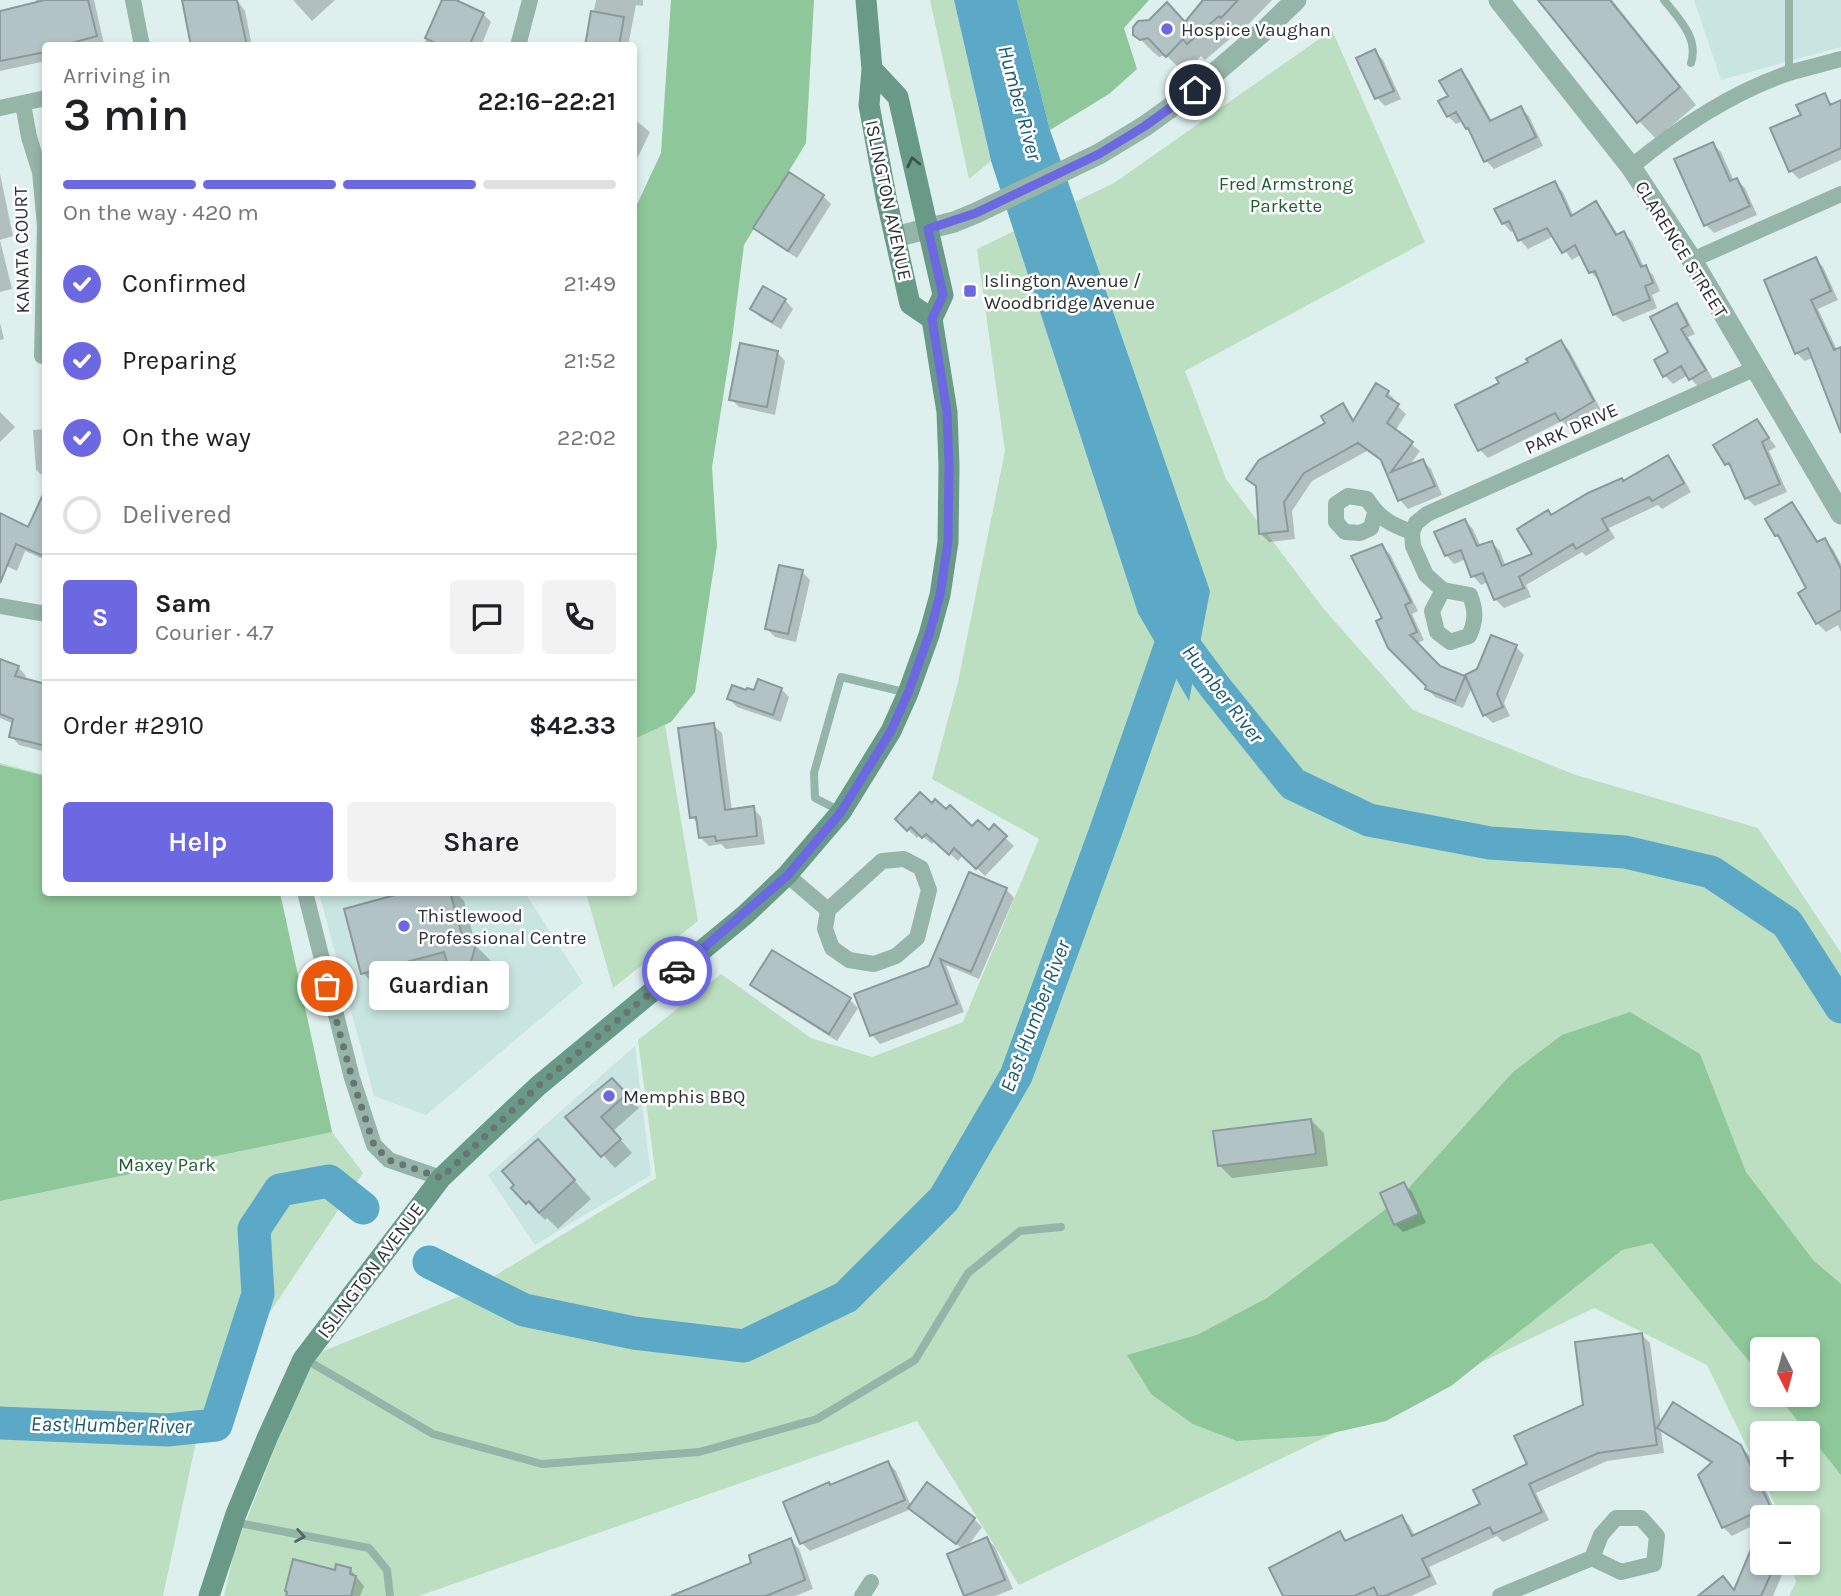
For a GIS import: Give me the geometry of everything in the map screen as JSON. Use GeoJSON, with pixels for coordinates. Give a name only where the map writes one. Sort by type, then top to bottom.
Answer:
{"type":"FeatureCollection","features":[{"type":"Feature","properties":{"kind":"main road","name":"ISLINGTON AVENUE"},"geometry":{"type":"LineString","coordinates":[[866,0],[872,69],[869,105],[895,237],[910,304],[932,319]]}},
{"type":"Feature","properties":{"kind":"main road","name":"ISLINGTON AVENUE"},"geometry":{"type":"LineString","coordinates":[[209,1596],[234,1522],[268,1436],[303,1359],[441,1178],[538,1086],[746,914],[788,875],[841,812],[891,731],[908,693],[940,595],[948,542],[947,412],[932,319],[943,295],[898,97],[872,69]]}},
{"type":"Feature","properties":{"kind":"street"},"geometry":{"type":"LineString","coordinates":[[133,0],[141,42]]}},
{"type":"Feature","properties":{"kind":"street"},"geometry":{"type":"LineString","coordinates":[[519,42],[530,0]]}},
{"type":"Feature","properties":{"kind":"street"},"geometry":{"type":"LineString","coordinates":[[895,237],[976,213],[1099,154],[1145,126],[1195,90],[1296,0]]}},
{"type":"Feature","properties":{"kind":"street","name":"CLARENCE STREET"},"geometry":{"type":"LineString","coordinates":[[1499,0],[1631,167],[1692,260],[1841,514]]}},
{"type":"Feature","properties":{"kind":"street"},"geometry":{"type":"LineString","coordinates":[[1631,167],[1665,139],[1714,107],[1789,73],[1841,59]]}},
{"type":"Feature","properties":{"kind":"street"},"geometry":{"type":"LineString","coordinates":[[0,108],[42,99]]}},
{"type":"Feature","properties":{"kind":"street","name":"KANATA COURT"},"geometry":{"type":"LineString","coordinates":[[23,104],[29,137],[40,172],[42,194]]}},
{"type":"Feature","properties":{"kind":"street"},"geometry":{"type":"LineString","coordinates":[[1692,260],[1841,194]]}},
{"type":"Feature","properties":{"kind":"street","name":"PARK DRIVE"},"geometry":{"type":"LineString","coordinates":[[1412,532],[1416,523],[1427,514],[1754,369]]}},
{"type":"Feature","properties":{"kind":"street"},"geometry":{"type":"LineString","coordinates":[[1376,513],[1390,524],[1412,532],[1413,546],[1426,575],[1443,590]]}},
{"type":"Feature","properties":{"kind":"street"},"geometry":{"type":"LineString","coordinates":[[0,606],[42,613]]}},
{"type":"Feature","properties":{"kind":"street"},"geometry":{"type":"LineString","coordinates":[[904,859],[922,868],[929,890],[916,938],[896,956],[874,964],[849,960],[832,948],[825,929],[828,910],[882,861],[904,859]]}},
{"type":"Feature","properties":{"kind":"street"},"geometry":{"type":"LineString","coordinates":[[788,875],[828,910]]}},
{"type":"Feature","properties":{"kind":"street"},"geometry":{"type":"LineString","coordinates":[[306,896],[352,1078],[374,1145],[389,1160],[441,1178]]}},
{"type":"Feature","properties":{"kind":"street"},"geometry":{"type":"LineString","coordinates":[[1500,1596],[1592,1559]]}},
{"type":"Feature","properties":{"kind":"lane"},"geometry":{"type":"LineString","coordinates":[[1664,0],[1689,31],[1695,53],[1691,64]]}},
{"type":"Feature","properties":{"kind":"lane"},"geometry":{"type":"LineString","coordinates":[[1789,0],[1789,73]]}},
{"type":"Feature","properties":{"kind":"lane"},"geometry":{"type":"LineString","coordinates":[[841,812],[815,799],[814,773],[841,677],[908,693]]}},
{"type":"Feature","properties":{"kind":"lane"},"geometry":{"type":"LineString","coordinates":[[303,1359],[433,1434],[542,1464],[699,1452],[817,1419],[915,1360],[968,1273],[1020,1231],[1061,1227]]}},
{"type":"Feature","properties":{"kind":"lane"},"geometry":{"type":"LineString","coordinates":[[234,1522],[369,1548],[387,1570],[390,1596]]}},
{"type":"Feature","properties":{"kind":"shaded area"},"geometry":{"type":"Polygon","coordinates":[[[1694,0],[1841,0],[1841,47],[1721,80],[1694,0]]]}},
{"type":"Feature","properties":{"kind":"shaded area"},"geometry":{"type":"Polygon","coordinates":[[[320,896],[527,896],[583,983],[426,1115],[374,1096],[320,896]]]}},
{"type":"Feature","properties":{"kind":"shaded area"},"geometry":{"type":"Polygon","coordinates":[[[635,1046],[651,1175],[535,1245],[488,1175],[635,1046]]]}},
{"type":"Feature","properties":{"kind":"green space"},"geometry":{"type":"Polygon","coordinates":[[[671,0],[814,0],[806,143],[744,245],[712,467],[717,546],[695,692],[671,722],[637,738],[637,205],[661,153],[671,0]]]}},
{"type":"Feature","properties":{"kind":"green space"},"geometry":{"type":"Polygon","coordinates":[[[930,0],[954,0],[991,161],[969,179],[930,0]]]}},
{"type":"Feature","properties":{"kind":"green space"},"geometry":{"type":"Polygon","coordinates":[[[1017,0],[1149,0],[1124,28],[1137,69],[1109,94],[1050,130],[1017,0]]]}},
{"type":"Feature","properties":{"kind":"green space","name":"Fred Armstrong Parkette"},"geometry":{"type":"Polygon","coordinates":[[[1332,30],[1425,242],[1185,371],[1226,479],[1323,608],[1413,710],[1576,775],[1758,828],[1841,953],[1841,1596],[1789,1596],[1796,1582],[1794,1575],[1820,1575],[1820,1505],[1775,1505],[1769,1491],[1820,1491],[1820,1421],[1750,1421],[1750,1453],[1707,1365],[1594,1308],[1019,1585],[917,1421],[419,1596],[224,1596],[234,1552],[311,1356],[463,1295],[656,1178],[638,1040],[721,974],[811,1038],[872,1057],[963,1022],[1039,839],[932,779],[958,682],[1005,451],[977,249],[1114,183],[1332,30]]]}},
{"type":"Feature","properties":{"kind":"green space"},"geometry":{"type":"Polygon","coordinates":[[[637,705],[662,707],[698,921],[613,988],[587,896],[637,896],[637,705]]]}},
{"type":"Feature","properties":{"kind":"green space","name":"Maxey Park"},"geometry":{"type":"Polygon","coordinates":[[[0,763],[41,774],[42,772],[42,896],[281,896],[332,1132],[363,1173],[202,1414],[163,1596],[0,1596],[0,763]]]}},
{"type":"Feature","properties":{"kind":"green space"},"geometry":{"type":"Polygon","coordinates":[[[0,765],[42,775],[42,896],[281,896],[332,1132],[0,1201],[0,765]]]}},
{"type":"Feature","properties":{"kind":"green space"},"geometry":{"type":"Polygon","coordinates":[[[1630,1012],[1700,1054],[1746,1172],[1813,1260],[1841,1284],[1841,1475],[1820,1449],[1820,1421],[1798,1421],[1787,1407],[1820,1407],[1820,1337],[1750,1337],[1750,1362],[1652,1243],[1622,1250],[1451,1386],[1386,1421],[1319,1436],[1237,1441],[1193,1424],[1151,1394],[1127,1355],[1197,1335],[1267,1298],[1398,1200],[1513,1072],[1562,1035],[1630,1012]]]}},
{"type":"Feature","properties":{"kind":"water"},"geometry":{"type":"Polygon","coordinates":[[[954,0],[1017,0],[1050,130],[1210,591],[1189,701],[1138,613],[991,161],[954,0]]]}},
{"type":"Feature","properties":{"kind":"building"},"geometry":{"type":"Polygon","coordinates":[[[45,0],[88,0],[97,36],[75,42],[42,42],[42,53],[0,61],[0,11],[45,0]]]}},
{"type":"Feature","properties":{"kind":"building"},"geometry":{"type":"Polygon","coordinates":[[[182,0],[237,0],[246,42],[190,42],[182,0]]]}},
{"type":"Feature","properties":{"kind":"building"},"geometry":{"type":"Polygon","coordinates":[[[442,0],[456,0],[484,13],[471,42],[433,42],[425,38],[442,0]]]}},
{"type":"Feature","properties":{"kind":"building","name":"Hospice Vaughan"},"geometry":{"type":"Polygon","coordinates":[[[1203,0],[1238,0],[1221,18],[1219,16],[1187,44],[1183,39],[1166,57],[1148,38],[1140,40],[1133,35],[1133,27],[1138,21],[1149,20],[1167,2],[1185,22],[1203,0]]]}},
{"type":"Feature","properties":{"kind":"building"},"geometry":{"type":"Polygon","coordinates":[[[1538,0],[1610,0],[1680,87],[1637,123],[1538,0]]]}},
{"type":"Feature","properties":{"kind":"building"},"geometry":{"type":"Polygon","coordinates":[[[591,11],[624,17],[620,42],[586,42],[591,11]]]}},
{"type":"Feature","properties":{"kind":"building"},"geometry":{"type":"Polygon","coordinates":[[[1375,49],[1394,91],[1375,99],[1356,58],[1375,49]]]}},
{"type":"Feature","properties":{"kind":"building"},"geometry":{"type":"Polygon","coordinates":[[[1461,69],[1490,121],[1521,106],[1536,137],[1484,162],[1468,128],[1466,129],[1456,112],[1447,117],[1438,101],[1448,96],[1439,81],[1461,69]]]}},
{"type":"Feature","properties":{"kind":"building"},"geometry":{"type":"Polygon","coordinates":[[[1825,93],[1830,105],[1841,100],[1841,148],[1789,172],[1770,128],[1801,115],[1796,105],[1825,93]]]}},
{"type":"Feature","properties":{"kind":"building"},"geometry":{"type":"Polygon","coordinates":[[[1713,142],[1730,181],[1737,178],[1750,206],[1704,226],[1674,159],[1713,142]]]}},
{"type":"Feature","properties":{"kind":"building"},"geometry":{"type":"Polygon","coordinates":[[[789,172],[824,195],[788,251],[753,228],[789,172]]]}},
{"type":"Feature","properties":{"kind":"building"},"geometry":{"type":"Polygon","coordinates":[[[1555,181],[1571,216],[1596,201],[1616,235],[1624,231],[1641,267],[1646,265],[1653,283],[1645,286],[1650,300],[1613,315],[1595,271],[1589,273],[1575,245],[1562,253],[1547,228],[1518,241],[1509,221],[1502,224],[1494,209],[1555,181]]]}},
{"type":"Feature","properties":{"kind":"building"},"geometry":{"type":"Polygon","coordinates":[[[1816,257],[1831,291],[1811,300],[1834,350],[1841,347],[1841,433],[1808,348],[1795,354],[1764,280],[1816,257]]]}},
{"type":"Feature","properties":{"kind":"building"},"geometry":{"type":"Polygon","coordinates":[[[763,286],[786,299],[772,322],[750,309],[763,286]]]}},
{"type":"Feature","properties":{"kind":"building"},"geometry":{"type":"Polygon","coordinates":[[[1677,303],[1688,325],[1681,329],[1706,370],[1689,380],[1681,366],[1663,377],[1654,360],[1668,352],[1650,317],[1677,303]]]}},
{"type":"Feature","properties":{"kind":"building"},"geometry":{"type":"Polygon","coordinates":[[[1561,340],[1594,401],[1560,421],[1555,413],[1478,451],[1455,405],[1499,383],[1496,378],[1528,362],[1526,359],[1561,340]]]}},
{"type":"Feature","properties":{"kind":"building"},"geometry":{"type":"Polygon","coordinates":[[[740,343],[778,351],[767,407],[729,400],[740,343]]]}},
{"type":"Feature","properties":{"kind":"building"},"geometry":{"type":"Polygon","coordinates":[[[1376,383],[1389,391],[1386,396],[1399,404],[1387,423],[1413,442],[1391,472],[1423,459],[1435,486],[1398,501],[1381,460],[1358,443],[1304,473],[1284,502],[1288,531],[1259,534],[1256,486],[1246,479],[1259,460],[1325,423],[1321,416],[1343,403],[1353,421],[1376,383]]]}},
{"type":"Feature","properties":{"kind":"building"},"geometry":{"type":"Polygon","coordinates":[[[1757,419],[1769,438],[1762,442],[1780,484],[1745,499],[1729,463],[1725,465],[1713,445],[1757,419]]]}},
{"type":"Feature","properties":{"kind":"building"},"geometry":{"type":"Polygon","coordinates":[[[1668,455],[1684,483],[1652,501],[1649,497],[1602,519],[1608,530],[1576,549],[1573,544],[1519,577],[1524,588],[1494,600],[1483,573],[1471,577],[1461,550],[1445,556],[1434,532],[1465,519],[1477,546],[1492,541],[1502,566],[1532,554],[1517,529],[1548,510],[1551,515],[1588,493],[1622,478],[1623,481],[1668,455]]]}},
{"type":"Feature","properties":{"kind":"building"},"geometry":{"type":"Polygon","coordinates":[[[42,497],[42,555],[16,544],[0,583],[0,513],[28,527],[42,497]]]}},
{"type":"Feature","properties":{"kind":"building"},"geometry":{"type":"Polygon","coordinates":[[[1792,502],[1817,542],[1825,538],[1841,569],[1841,610],[1816,624],[1798,593],[1806,588],[1778,535],[1775,536],[1765,519],[1792,502]]]}},
{"type":"Feature","properties":{"kind":"building"},"geometry":{"type":"Polygon","coordinates":[[[1382,544],[1411,602],[1405,605],[1417,632],[1410,635],[1440,666],[1465,676],[1455,701],[1425,689],[1426,686],[1388,648],[1376,621],[1382,618],[1351,556],[1382,544]]]}},
{"type":"Feature","properties":{"kind":"building"},"geometry":{"type":"Polygon","coordinates":[[[779,565],[803,570],[788,634],[765,629],[779,565]]]}},
{"type":"Feature","properties":{"kind":"building"},"geometry":{"type":"Polygon","coordinates":[[[1491,635],[1517,645],[1497,694],[1503,707],[1483,716],[1465,675],[1477,669],[1491,635]]]}},
{"type":"Feature","properties":{"kind":"building"},"geometry":{"type":"Polygon","coordinates":[[[0,659],[19,666],[15,676],[42,683],[42,745],[9,737],[13,719],[0,714],[0,659]]]}},
{"type":"Feature","properties":{"kind":"building"},"geometry":{"type":"Polygon","coordinates":[[[758,679],[782,688],[773,715],[727,699],[732,685],[754,690],[758,679]]]}},
{"type":"Feature","properties":{"kind":"building"},"geometry":{"type":"Polygon","coordinates":[[[714,723],[725,810],[754,806],[757,836],[716,841],[715,836],[699,838],[696,817],[690,818],[678,728],[714,723]]]}},
{"type":"Feature","properties":{"kind":"building"},"geometry":{"type":"Polygon","coordinates":[[[920,792],[932,803],[935,799],[946,809],[950,805],[972,826],[978,820],[989,830],[994,824],[1007,836],[976,869],[954,848],[949,855],[926,834],[922,838],[911,827],[907,831],[895,819],[920,792]]]}},
{"type":"Feature","properties":{"kind":"building"},"geometry":{"type":"Polygon","coordinates":[[[969,872],[1007,888],[971,972],[940,959],[957,1004],[870,1036],[854,994],[929,966],[969,872]]]}},
{"type":"Feature","properties":{"kind":"building","name":"Thistlewood Professional Centre"},"geometry":{"type":"Polygon","coordinates":[[[391,896],[451,896],[465,946],[476,943],[471,962],[464,970],[451,975],[444,952],[361,974],[344,909],[391,896]]]}},
{"type":"Feature","properties":{"kind":"building"},"geometry":{"type":"Polygon","coordinates":[[[772,950],[851,998],[829,1034],[750,985],[772,950]]]}},
{"type":"Feature","properties":{"kind":"building"},"geometry":{"type":"Polygon","coordinates":[[[612,1078],[627,1094],[601,1117],[621,1139],[601,1157],[565,1117],[612,1078]]]}},
{"type":"Feature","properties":{"kind":"building"},"geometry":{"type":"Polygon","coordinates":[[[1311,1119],[1316,1154],[1218,1166],[1213,1131],[1311,1119]]]}},
{"type":"Feature","properties":{"kind":"building"},"geometry":{"type":"Polygon","coordinates":[[[538,1139],[575,1180],[539,1213],[529,1201],[526,1204],[511,1188],[514,1185],[502,1171],[538,1139]]]}},
{"type":"Feature","properties":{"kind":"building"},"geometry":{"type":"Polygon","coordinates":[[[1404,1182],[1419,1214],[1394,1225],[1380,1193],[1404,1182]]]}},
{"type":"Feature","properties":{"kind":"building"},"geometry":{"type":"Polygon","coordinates":[[[1642,1333],[1657,1445],[1598,1453],[1529,1484],[1542,1512],[1493,1534],[1490,1527],[1422,1559],[1430,1576],[1385,1596],[1378,1596],[1374,1587],[1354,1596],[1283,1596],[1269,1568],[1340,1531],[1345,1541],[1402,1515],[1412,1536],[1480,1504],[1473,1490],[1527,1464],[1514,1436],[1583,1405],[1575,1342],[1642,1333]]]}},
{"type":"Feature","properties":{"kind":"building"},"geometry":{"type":"Polygon","coordinates":[[[1673,1402],[1741,1445],[1750,1464],[1750,1491],[1763,1491],[1770,1505],[1750,1505],[1750,1515],[1722,1528],[1698,1475],[1712,1462],[1657,1428],[1673,1402]]]}},
{"type":"Feature","properties":{"kind":"building"},"geometry":{"type":"Polygon","coordinates":[[[888,1461],[905,1500],[800,1544],[783,1502],[888,1461]]]}},
{"type":"Feature","properties":{"kind":"building"},"geometry":{"type":"Polygon","coordinates":[[[927,1482],[975,1518],[956,1544],[908,1508],[927,1482]]]}},
{"type":"Feature","properties":{"kind":"building"},"geometry":{"type":"Polygon","coordinates":[[[987,1537],[1005,1580],[964,1596],[947,1554],[987,1537]]]}},
{"type":"Feature","properties":{"kind":"building"},"geometry":{"type":"Polygon","coordinates":[[[791,1538],[805,1580],[766,1596],[671,1596],[751,1563],[749,1555],[791,1538]]]}},
{"type":"Feature","properties":{"kind":"building"},"geometry":{"type":"Polygon","coordinates":[[[1750,1552],[1750,1575],[1771,1575],[1761,1596],[1698,1596],[1723,1576],[1734,1590],[1750,1552]]]}},
{"type":"Feature","properties":{"kind":"building"},"geometry":{"type":"Polygon","coordinates":[[[293,1559],[335,1570],[336,1564],[351,1568],[350,1574],[356,1576],[351,1596],[286,1596],[293,1559]]]}},
{"type":"Feature","properties":{"kind":"waterway","name":"Humber River"},"geometry":{"type":"LineString","coordinates":[[1173,624],[1175,633],[1215,687],[1293,784],[1369,820],[1490,843],[1625,852],[1711,872],[1787,923],[1841,1007]]}},
{"type":"Feature","properties":{"kind":"waterway","name":"East Humber River"},"geometry":{"type":"LineString","coordinates":[[429,1262],[524,1310],[634,1333],[744,1346],[846,1297],[944,1199],[1016,1076],[1175,633]]}},
{"type":"Feature","properties":{"kind":"waterway","name":"East Humber River"},"geometry":{"type":"LineString","coordinates":[[0,1423],[167,1430],[216,1425],[258,1294],[254,1229],[280,1190],[329,1181],[363,1208]]}},
{"type":"Feature","properties":{"kind":"way so far"},"geometry":{"type":"LineString","coordinates":[[327,986],[352,1078],[374,1145],[389,1160],[441,1178],[538,1086],[677,971]]}},
{"type":"Feature","properties":{"kind":"place","name":"Hospice Vaughan"},"geometry":{"type":"Point","coordinates":[1167,29]}},
{"type":"Feature","properties":{"kind":"place","name":"Islington Avenue / Woodbridge Avenue"},"geometry":{"type":"Point","coordinates":[970,291]}},
{"type":"Feature","properties":{"kind":"place","name":"Thistlewood Professional Centre"},"geometry":{"type":"Point","coordinates":[404,926]}},
{"type":"Feature","properties":{"kind":"place","name":"Guardian"},"geometry":{"type":"Point","coordinates":[327,986]}},
{"type":"Feature","properties":{"kind":"place","name":"Memphis BBQ"},"geometry":{"type":"Point","coordinates":[609,1096]}},
{"type":"Feature","properties":{"kind":"route"},"geometry":{"type":"LineString","coordinates":[[677,971],[788,875],[841,812],[891,731],[929,635],[940,595],[948,542],[949,466],[947,412],[932,319],[943,295],[928,229],[976,213],[1099,154],[1145,126],[1195,90]]}}]}
